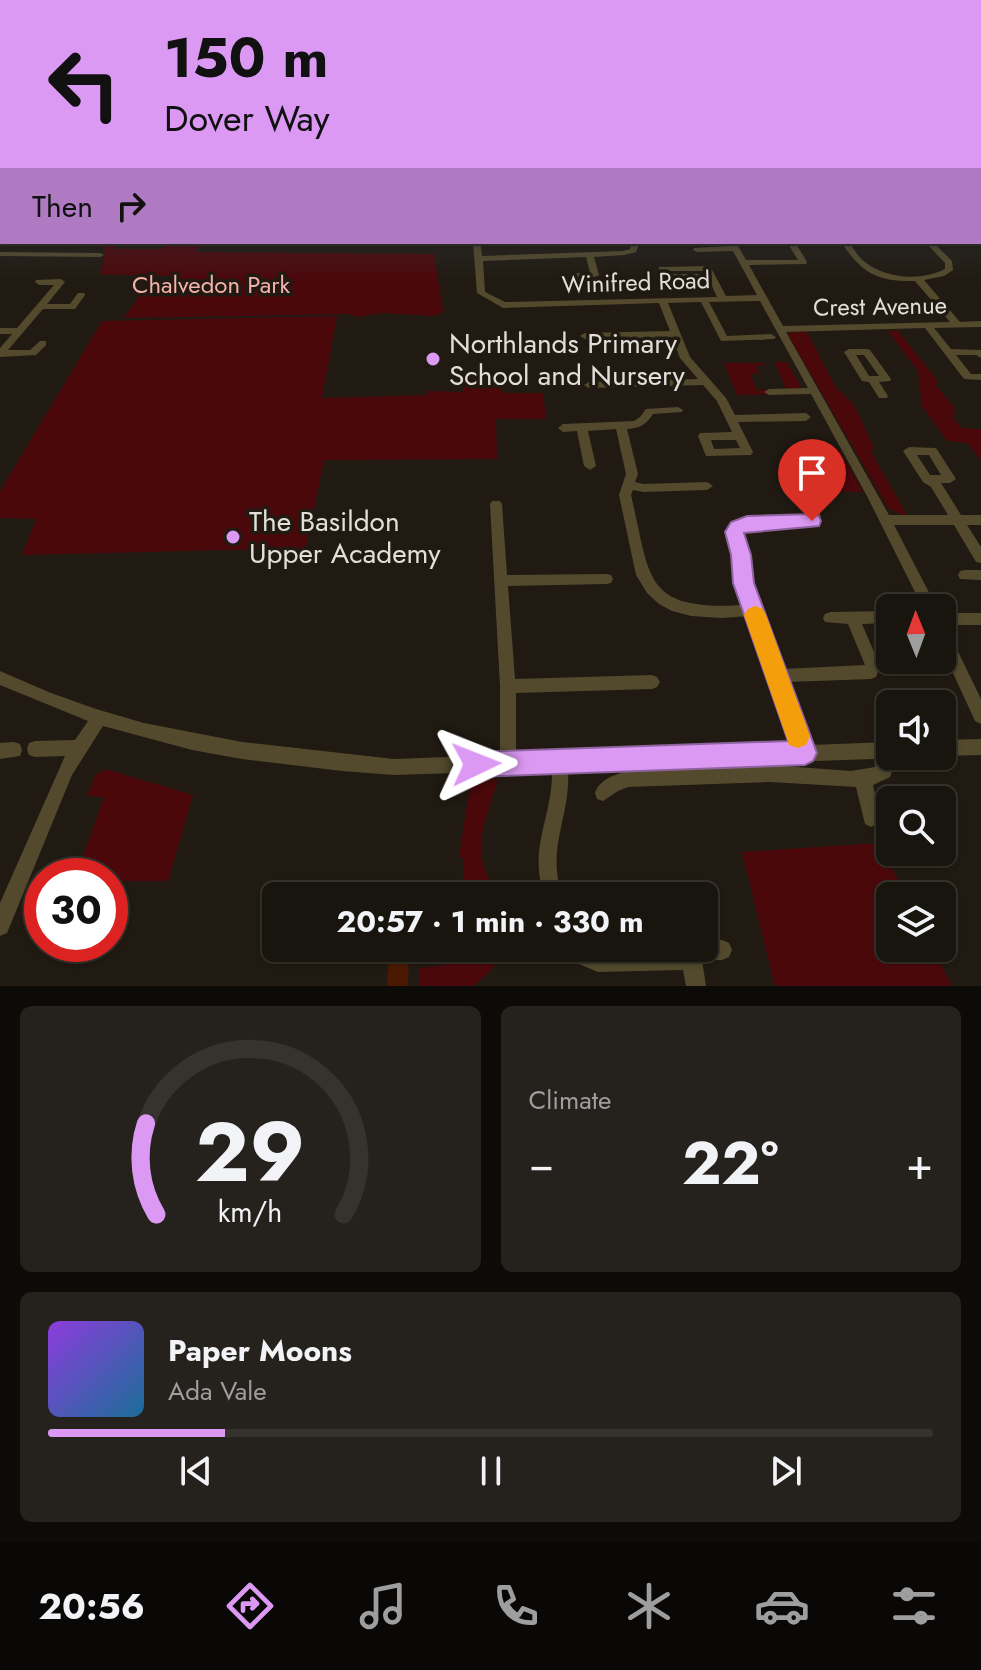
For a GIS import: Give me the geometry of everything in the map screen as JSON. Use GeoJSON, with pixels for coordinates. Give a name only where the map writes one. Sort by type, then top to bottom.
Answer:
{"type":"FeatureCollection","features":[{"type":"Feature","properties":{"kind":"street"},"geometry":{"type":"LineString","coordinates":[[42,254],[47,244]]}},
{"type":"Feature","properties":{"kind":"street"},"geometry":{"type":"LineString","coordinates":[[42,254],[56,252],[63,244]]}},
{"type":"Feature","properties":{"kind":"street"},"geometry":{"type":"LineString","coordinates":[[477,244],[479,259],[624,253],[633,250],[635,244]]}},
{"type":"Feature","properties":{"kind":"street"},"geometry":{"type":"LineString","coordinates":[[743,263],[803,262],[792,244]]}},
{"type":"Feature","properties":{"kind":"street"},"geometry":{"type":"LineString","coordinates":[[846,244],[862,265],[872,270],[917,278],[949,270],[949,263],[931,244]]}},
{"type":"Feature","properties":{"kind":"street"},"geometry":{"type":"LineString","coordinates":[[697,250],[733,245],[923,594]]}},
{"type":"Feature","properties":{"kind":"street"},"geometry":{"type":"LineString","coordinates":[[0,254],[100,255]]}},
{"type":"Feature","properties":{"kind":"street"},"geometry":{"type":"LineString","coordinates":[[576,276],[595,275],[589,254]]}},
{"type":"Feature","properties":{"kind":"street","name":"Winifred Road"},"geometry":{"type":"LineString","coordinates":[[479,259],[481,293],[493,302],[512,306],[762,298]]}},
{"type":"Feature","properties":{"kind":"street"},"geometry":{"type":"LineString","coordinates":[[665,273],[712,277],[723,299]]}},
{"type":"Feature","properties":{"kind":"street"},"geometry":{"type":"LineString","coordinates":[[917,278],[958,325]]}},
{"type":"Feature","properties":{"kind":"street"},"geometry":{"type":"LineString","coordinates":[[1,354],[61,282],[39,282]]}},
{"type":"Feature","properties":{"kind":"street"},"geometry":{"type":"LineString","coordinates":[[41,306],[72,307],[81,295]]}},
{"type":"Feature","properties":{"kind":"street"},"geometry":{"type":"LineString","coordinates":[[704,300],[724,339],[771,337]]}},
{"type":"Feature","properties":{"kind":"street"},"geometry":{"type":"LineString","coordinates":[[663,302],[687,361],[720,396],[740,436]]}},
{"type":"Feature","properties":{"kind":"street","name":"Crest Avenue"},"geometry":{"type":"LineString","coordinates":[[780,329],[981,324]]}},
{"type":"Feature","properties":{"kind":"street"},"geometry":{"type":"LineString","coordinates":[[927,325],[968,377],[981,377]]}},
{"type":"Feature","properties":{"kind":"street"},"geometry":{"type":"LineString","coordinates":[[852,328],[886,379],[866,379],[849,352],[867,352]]}},
{"type":"Feature","properties":{"kind":"street"},"geometry":{"type":"LineString","coordinates":[[0,331],[20,331]]}},
{"type":"Feature","properties":{"kind":"street"},"geometry":{"type":"LineString","coordinates":[[585,336],[676,334]]}},
{"type":"Feature","properties":{"kind":"street"},"geometry":{"type":"LineString","coordinates":[[1,354],[33,353],[43,343]]}},
{"type":"Feature","properties":{"kind":"street"},"geometry":{"type":"LineString","coordinates":[[948,352],[979,352],[981,355]]}},
{"type":"Feature","properties":{"kind":"street"},"geometry":{"type":"LineString","coordinates":[[872,379],[883,396]]}},
{"type":"Feature","properties":{"kind":"street"},"geometry":{"type":"LineString","coordinates":[[589,385],[705,382]]}},
{"type":"Feature","properties":{"kind":"street"},"geometry":{"type":"LineString","coordinates":[[618,384],[622,399]]}},
{"type":"Feature","properties":{"kind":"street"},"geometry":{"type":"LineString","coordinates":[[769,392],[814,391]]}},
{"type":"Feature","properties":{"kind":"street"},"geometry":{"type":"LineString","coordinates":[[563,428],[621,427],[642,423],[650,411],[678,410]]}},
{"type":"Feature","properties":{"kind":"street"},"geometry":{"type":"LineString","coordinates":[[732,419],[806,417]]}},
{"type":"Feature","properties":{"kind":"street"},"geometry":{"type":"LineString","coordinates":[[582,427],[590,466]]}},
{"type":"Feature","properties":{"kind":"street"},"geometry":{"type":"LineString","coordinates":[[621,427],[632,474],[625,495],[643,575],[648,584],[683,611],[753,610]]}},
{"type":"Feature","properties":{"kind":"street"},"geometry":{"type":"LineString","coordinates":[[927,479],[935,484],[981,558]]}},
{"type":"Feature","properties":{"kind":"street"},"geometry":{"type":"LineString","coordinates":[[628,484],[643,488],[707,486]]}},
{"type":"Feature","properties":{"kind":"street"},"geometry":{"type":"LineString","coordinates":[[805,753],[744,583],[736,529],[753,523],[812,521],[815,516],[802,489],[826,485]]}},
{"type":"Feature","properties":{"kind":"street"},"geometry":{"type":"LineString","coordinates":[[496,504],[508,686],[508,763]]}},
{"type":"Feature","properties":{"kind":"street"},"geometry":{"type":"LineString","coordinates":[[885,520],[981,520]]}},
{"type":"Feature","properties":{"kind":"street"},"geometry":{"type":"LineString","coordinates":[[965,575],[981,575]]}},
{"type":"Feature","properties":{"kind":"street"},"geometry":{"type":"LineString","coordinates":[[500,581],[606,579]]}},
{"type":"Feature","properties":{"kind":"street"},"geometry":{"type":"LineString","coordinates":[[830,618],[876,617]]}},
{"type":"Feature","properties":{"kind":"street"},"geometry":{"type":"LineString","coordinates":[[776,676],[866,673],[874,669],[852,618]]}},
{"type":"Feature","properties":{"kind":"street"},"geometry":{"type":"LineString","coordinates":[[956,619],[981,619]]}},
{"type":"Feature","properties":{"kind":"street"},"geometry":{"type":"LineString","coordinates":[[956,663],[981,716]]}},
{"type":"Feature","properties":{"kind":"street"},"geometry":{"type":"LineString","coordinates":[[1,681],[99,718],[244,753],[311,762],[394,767],[876,750]]}},
{"type":"Feature","properties":{"kind":"street"},"geometry":{"type":"LineString","coordinates":[[508,686],[652,682]]}},
{"type":"Feature","properties":{"kind":"street"},"geometry":{"type":"LineString","coordinates":[[0,926],[8,889],[66,769],[99,718]]}},
{"type":"Feature","properties":{"kind":"street"},"geometry":{"type":"LineString","coordinates":[[956,748],[981,747]]}},
{"type":"Feature","properties":{"kind":"street"},"geometry":{"type":"LineString","coordinates":[[35,749],[78,748]]}},
{"type":"Feature","properties":{"kind":"street"},"geometry":{"type":"LineString","coordinates":[[549,882],[545,869],[550,821],[560,791],[560,761]]}},
{"type":"Feature","properties":{"kind":"street"},"geometry":{"type":"LineString","coordinates":[[603,793],[619,781],[628,779],[782,774],[863,778],[884,770]]}},
{"type":"Feature","properties":{"kind":"street"},"geometry":{"type":"LineString","coordinates":[[863,778],[871,818]]}},
{"type":"Feature","properties":{"kind":"street"},"geometry":{"type":"LineString","coordinates":[[691,962],[696,986]]}},
{"type":"Feature","properties":{"kind":"green space","name":"Chalvedon Park"},"geometry":{"type":"Polygon","coordinates":[[[101,244],[117,244],[114,249],[162,249],[166,244],[201,244],[196,252],[434,254],[443,312],[434,316],[382,313],[357,317],[349,314],[124,318],[144,289],[170,289],[178,276],[100,274],[105,252],[101,244]]]}},
{"type":"Feature","properties":{"kind":"green space"},"geometry":{"type":"Polygon","coordinates":[[[337,316],[322,398],[427,395],[428,391],[463,392],[463,376],[498,376],[503,393],[543,393],[546,419],[496,419],[497,459],[324,460],[306,548],[22,555],[36,519],[0,518],[0,491],[102,321],[337,316]]]}},
{"type":"Feature","properties":{"kind":"green space"},"geometry":{"type":"Polygon","coordinates":[[[888,331],[898,331],[939,383],[935,384],[957,411],[952,410],[955,415],[952,416],[961,428],[981,429],[981,461],[968,443],[947,441],[922,406],[918,371],[888,331]]]}},
{"type":"Feature","properties":{"kind":"green space"},"geometry":{"type":"Polygon","coordinates":[[[807,332],[837,390],[855,408],[875,449],[870,450],[908,517],[889,509],[788,335],[807,332]]]}},
{"type":"Feature","properties":{"kind":"green space"},"geometry":{"type":"Polygon","coordinates":[[[774,362],[787,362],[805,394],[737,395],[724,363],[764,363],[756,366],[759,374],[750,374],[757,390],[786,389],[774,362]]]}},
{"type":"Feature","properties":{"kind":"green space"},"geometry":{"type":"Polygon","coordinates":[[[838,448],[863,492],[840,491],[819,450],[838,448]]]}},
{"type":"Feature","properties":{"kind":"green space"},"geometry":{"type":"Polygon","coordinates":[[[105,769],[193,795],[168,881],[128,881],[128,858],[82,858],[104,797],[87,796],[95,775],[105,769]]]}},
{"type":"Feature","properties":{"kind":"green space"},"geometry":{"type":"Polygon","coordinates":[[[498,779],[484,825],[481,851],[490,882],[463,882],[463,859],[459,856],[471,780],[498,779]]]}},
{"type":"Feature","properties":{"kind":"green space"},"geometry":{"type":"Polygon","coordinates":[[[876,843],[876,866],[891,866],[899,882],[876,882],[876,962],[940,962],[952,986],[775,986],[742,852],[876,843]]]}},
{"type":"Feature","properties":{"kind":"green space"},"geometry":{"type":"Polygon","coordinates":[[[464,962],[495,962],[474,986],[420,986],[420,968],[464,962]]]}},
{"type":"Feature","properties":{"kind":"building"},"geometry":{"type":"Polygon","coordinates":[[[388,962],[409,962],[408,986],[387,986],[388,962]]]}},
{"type":"Feature","properties":{"kind":"slow traffic"},"geometry":{"type":"LineString","coordinates":[[755,615],[798,736]]}},
{"type":"Feature","properties":{"kind":"place","name":"Northlands Primary School and Nursery"},"geometry":{"type":"Point","coordinates":[433,359]}},
{"type":"Feature","properties":{"kind":"place","name":"The Basildon Upper Academy"},"geometry":{"type":"Point","coordinates":[233,537]}},
{"type":"Feature","properties":{"kind":"route"},"geometry":{"type":"LineString","coordinates":[[476,764],[805,753],[744,583],[735,532],[747,523],[812,521]]}}]}
